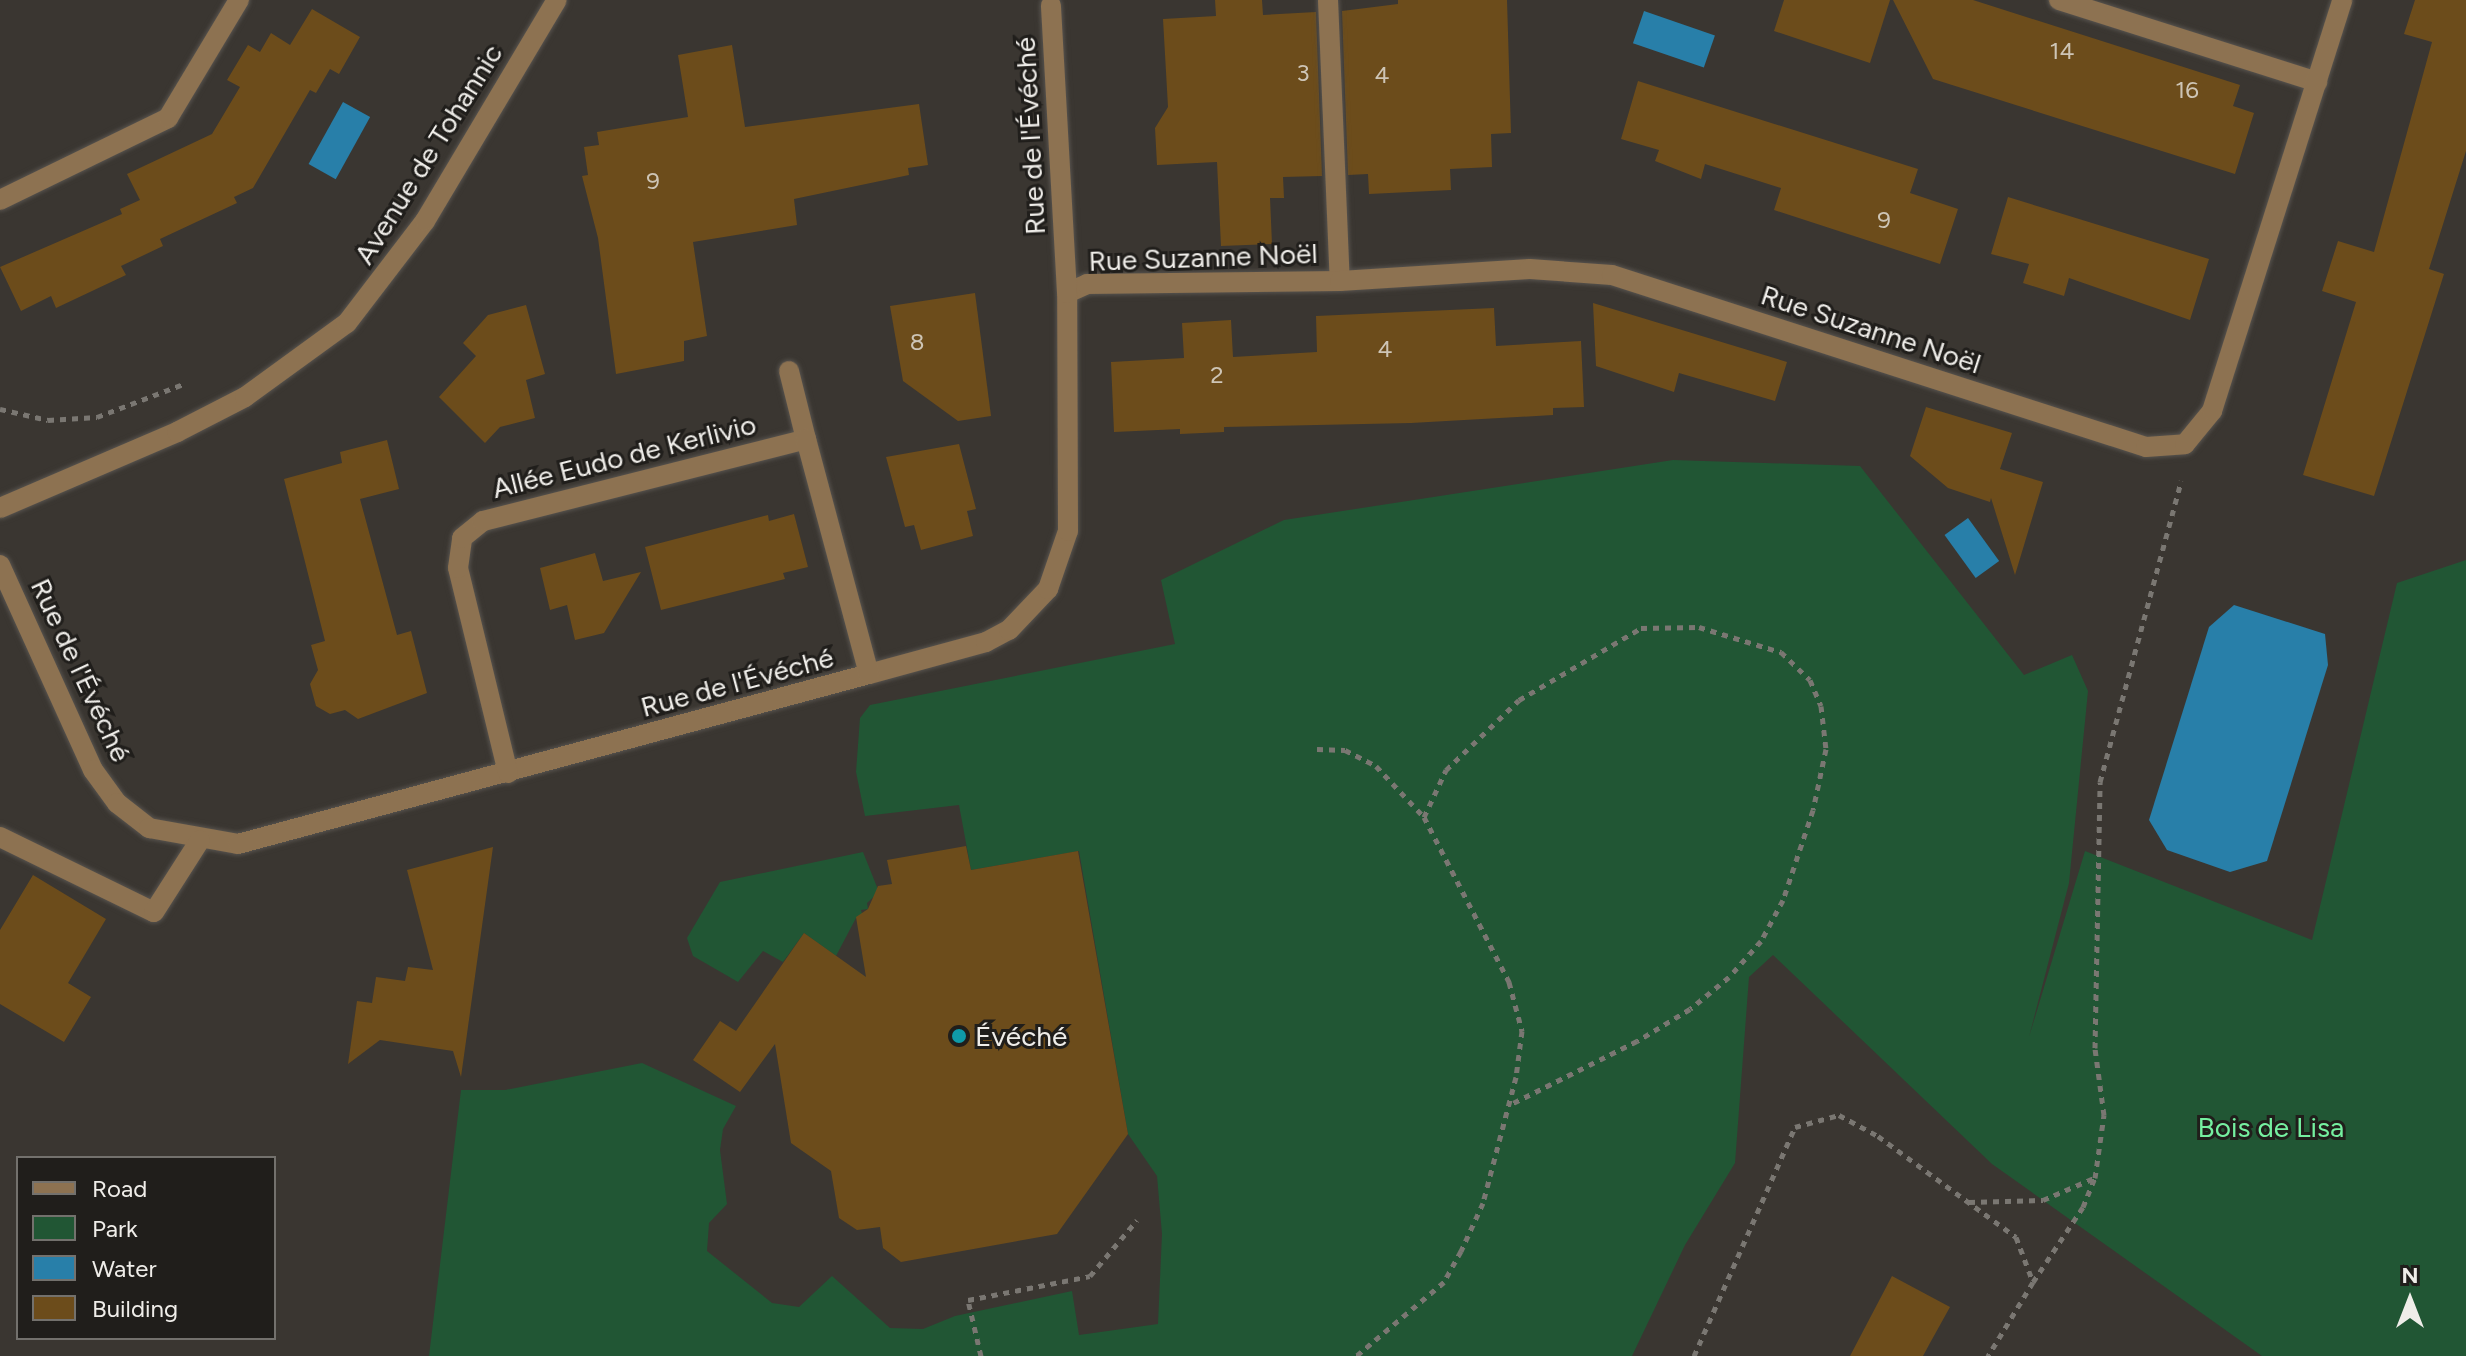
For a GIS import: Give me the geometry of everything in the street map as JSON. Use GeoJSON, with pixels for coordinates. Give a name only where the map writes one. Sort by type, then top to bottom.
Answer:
{"type":"FeatureCollection","features":[{"type":"Feature","properties":{"kind":"street"},"geometry":{"type":"LineString","coordinates":[[0,200],[168,118],[239,0]]}},
{"type":"Feature","properties":{"kind":"street","name":"Avenue de Tohannic"},"geometry":{"type":"LineString","coordinates":[[0,508],[177,432],[245,397],[347,323],[425,221],[557,0]]}},
{"type":"Feature","properties":{"kind":"street"},"geometry":{"type":"LineString","coordinates":[[1328,0],[1340,281]]}},
{"type":"Feature","properties":{"kind":"street"},"geometry":{"type":"LineString","coordinates":[[2059,0],[2317,82]]}},
{"type":"Feature","properties":{"kind":"street"},"geometry":{"type":"LineString","coordinates":[[2185,444],[2212,411],[2342,0]]}},
{"type":"Feature","properties":{"kind":"street","name":"Rue de l'Évéché"},"geometry":{"type":"LineString","coordinates":[[0,565],[93,770],[117,803],[149,828],[200,840],[262,842],[986,642],[1032,611],[1048,589],[1068,531],[1067,293],[1051,5]]}},
{"type":"Feature","properties":{"kind":"street","name":"Rue Suzanne Noël"},"geometry":{"type":"LineString","coordinates":[[1067,293],[1087,284],[1340,281],[1530,269],[1612,275],[2146,447],[2185,444]]}},
{"type":"Feature","properties":{"kind":"street"},"geometry":{"type":"LineString","coordinates":[[789,371],[869,674]]}},
{"type":"Feature","properties":{"kind":"street","name":"Allée Eudo de Kerlivio"},"geometry":{"type":"LineString","coordinates":[[508,773],[458,568],[462,538],[483,521],[806,439]]}},
{"type":"Feature","properties":{"kind":"street"},"geometry":{"type":"LineString","coordinates":[[0,837],[154,912],[200,840]]}},
{"type":"Feature","properties":{"kind":"path"},"geometry":{"type":"LineString","coordinates":[[0,409],[48,420],[97,417],[199,378]]}},
{"type":"Feature","properties":{"kind":"path"},"geometry":{"type":"LineString","coordinates":[[1988,1356],[2083,1207],[2095,1178],[2104,1115],[2095,1048],[2100,782],[2169,536],[2185,444]]}},
{"type":"Feature","properties":{"kind":"path"},"geometry":{"type":"LineString","coordinates":[[1424,817],[1446,770],[1519,700],[1641,628],[1699,627],[1781,652],[1810,680],[1821,706],[1826,749],[1813,810],[1783,900],[1761,941],[1729,977],[1690,1009],[1637,1041],[1509,1105]]}},
{"type":"Feature","properties":{"kind":"path"},"geometry":{"type":"LineString","coordinates":[[1317,749],[1345,750],[1376,766],[1424,817],[1509,982],[1522,1031],[1509,1105],[1483,1203],[1444,1282],[1356,1356]]}},
{"type":"Feature","properties":{"kind":"path"},"geometry":{"type":"LineString","coordinates":[[1694,1356],[1795,1127],[1839,1115],[1878,1136],[2016,1237],[2033,1282]]}},
{"type":"Feature","properties":{"kind":"path"},"geometry":{"type":"LineString","coordinates":[[1968,1202],[2043,1200],[2095,1178]]}},
{"type":"Feature","properties":{"kind":"path"},"geometry":{"type":"LineString","coordinates":[[981,1356],[968,1300],[1090,1276],[1137,1220]]}},
{"type":"Feature","properties":{"kind":"green space","name":"Bois de Lisa"},"geometry":{"type":"Polygon","coordinates":[[[1673,460],[1860,466],[2024,675],[2072,655],[2088,691],[2069,883],[2029,1037],[2085,851],[2312,940],[2397,583],[2466,560],[2466,1356],[2262,1356],[1992,1164],[1773,955],[1749,977],[1735,1163],[1685,1245],[1632,1356],[429,1356],[461,1090],[505,1090],[642,1063],[736,1106],[723,1129],[720,1150],[727,1204],[709,1223],[707,1251],[772,1303],[799,1307],[832,1276],[890,1328],[923,1329],[955,1316],[1072,1291],[1079,1335],[1158,1324],[1162,1234],[1157,1176],[1128,1134],[1079,851],[971,870],[959,805],[865,816],[856,772],[860,718],[870,705],[1175,644],[1161,580],[1284,520],[1673,460]]]}},
{"type":"Feature","properties":{"kind":"green space"},"geometry":{"type":"Polygon","coordinates":[[[863,852],[879,892],[867,903],[868,909],[861,910],[863,917],[856,918],[836,956],[804,933],[783,962],[763,951],[738,982],[693,956],[687,938],[720,882],[863,852]]]}},
{"type":"Feature","properties":{"kind":"water"},"geometry":{"type":"Polygon","coordinates":[[[1644,11],[1715,35],[1704,68],[1633,43],[1644,11]]]}},
{"type":"Feature","properties":{"kind":"water"},"geometry":{"type":"Polygon","coordinates":[[[343,102],[370,117],[336,179],[309,164],[343,102]]]}},
{"type":"Feature","properties":{"kind":"water"},"geometry":{"type":"Polygon","coordinates":[[[1968,518],[1999,561],[1976,578],[1945,535],[1968,518]]]}},
{"type":"Feature","properties":{"kind":"water"},"geometry":{"type":"Polygon","coordinates":[[[2234,605],[2325,634],[2328,665],[2267,861],[2230,872],[2167,850],[2149,820],[2209,627],[2234,605]]]}},
{"type":"Feature","properties":{"kind":"building"},"geometry":{"type":"Polygon","coordinates":[[[1215,0],[1262,0],[1263,15],[1316,12],[1322,176],[1283,177],[1284,198],[1270,198],[1272,244],[1221,246],[1217,162],[1157,165],[1155,128],[1168,107],[1163,19],[1216,16],[1215,0]]]}},
{"type":"Feature","properties":{"kind":"building"},"geometry":{"type":"Polygon","coordinates":[[[1398,0],[1507,0],[1511,133],[1491,134],[1492,167],[1450,169],[1451,190],[1369,194],[1368,174],[1348,175],[1342,11],[1398,4],[1398,0]]]}},
{"type":"Feature","properties":{"kind":"building"},"geometry":{"type":"Polygon","coordinates":[[[1784,0],[1890,0],[1870,63],[1774,31],[1784,0]]]}},
{"type":"Feature","properties":{"kind":"building"},"geometry":{"type":"Polygon","coordinates":[[[1893,0],[1973,0],[2240,85],[2233,106],[2254,113],[2235,174],[1933,79],[1893,0]]]}},
{"type":"Feature","properties":{"kind":"building"},"geometry":{"type":"Polygon","coordinates":[[[2415,0],[2466,0],[2466,151],[2429,269],[2444,274],[2374,496],[2303,475],[2356,302],[2322,291],[2338,241],[2374,252],[2432,42],[2404,34],[2415,0]]]}},
{"type":"Feature","properties":{"kind":"building"},"geometry":{"type":"Polygon","coordinates":[[[312,9],[360,37],[339,74],[330,69],[316,93],[310,90],[253,188],[234,197],[237,203],[160,239],[163,246],[121,266],[126,275],[56,308],[51,296],[21,311],[0,267],[122,214],[120,209],[140,200],[127,174],[212,134],[240,87],[227,80],[248,45],[260,52],[271,33],[290,45],[312,9]]]}},
{"type":"Feature","properties":{"kind":"building"},"geometry":{"type":"Polygon","coordinates":[[[732,45],[745,127],[919,104],[928,165],[908,168],[909,175],[794,199],[797,225],[693,242],[707,336],[684,341],[684,361],[616,374],[598,238],[582,176],[588,175],[584,147],[599,145],[597,132],[688,117],[678,55],[732,45]]]}},
{"type":"Feature","properties":{"kind":"building"},"geometry":{"type":"Polygon","coordinates":[[[1638,81],[1918,169],[1910,193],[1958,209],[1940,264],[1774,210],[1781,188],[1705,164],[1701,179],[1655,161],[1659,150],[1621,139],[1638,81]]]}},
{"type":"Feature","properties":{"kind":"building"},"geometry":{"type":"Polygon","coordinates":[[[2008,197],[2209,259],[2190,320],[2069,278],[2064,296],[2023,283],[2029,264],[1991,254],[2008,197]]]}},
{"type":"Feature","properties":{"kind":"building"},"geometry":{"type":"Polygon","coordinates":[[[975,293],[991,416],[958,421],[903,381],[890,306],[975,293]]]}},
{"type":"Feature","properties":{"kind":"building"},"geometry":{"type":"Polygon","coordinates":[[[1593,303],[1787,362],[1775,401],[1679,373],[1674,392],[1596,366],[1593,303]]]}},
{"type":"Feature","properties":{"kind":"building"},"geometry":{"type":"Polygon","coordinates":[[[526,305],[545,374],[526,380],[535,418],[500,427],[485,443],[439,397],[476,356],[463,343],[488,315],[526,305]]]}},
{"type":"Feature","properties":{"kind":"building"},"geometry":{"type":"Polygon","coordinates":[[[1494,308],[1496,346],[1581,341],[1584,407],[1553,408],[1553,415],[1411,423],[1224,427],[1224,432],[1180,434],[1180,429],[1114,432],[1111,362],[1184,358],[1182,323],[1231,320],[1233,357],[1317,352],[1316,316],[1494,308]]]}},
{"type":"Feature","properties":{"kind":"building"},"geometry":{"type":"Polygon","coordinates":[[[1926,407],[2012,433],[2000,469],[2043,482],[2015,575],[1991,498],[1990,502],[1948,488],[1910,456],[1926,407]]]}},
{"type":"Feature","properties":{"kind":"building"},"geometry":{"type":"Polygon","coordinates":[[[387,440],[399,489],[360,499],[397,635],[411,631],[427,693],[358,719],[345,710],[330,714],[316,706],[310,684],[318,670],[311,645],[325,641],[284,479],[342,463],[340,452],[387,440]]]}},
{"type":"Feature","properties":{"kind":"building"},"geometry":{"type":"Polygon","coordinates":[[[959,444],[976,509],[967,511],[973,536],[921,550],[914,525],[905,527],[886,457],[959,444]]]}},
{"type":"Feature","properties":{"kind":"building"},"geometry":{"type":"Polygon","coordinates":[[[794,514],[808,567],[783,573],[785,579],[661,610],[645,547],[768,515],[769,521],[794,514]]]}},
{"type":"Feature","properties":{"kind":"building"},"geometry":{"type":"Polygon","coordinates":[[[595,553],[603,581],[641,572],[604,633],[575,640],[567,605],[550,610],[540,568],[595,553]]]}},
{"type":"Feature","properties":{"kind":"building","name":"Évéché"},"geometry":{"type":"Polygon","coordinates":[[[966,846],[971,870],[1078,851],[1128,1134],[1057,1234],[901,1262],[883,1248],[880,1227],[857,1230],[839,1218],[831,1171],[791,1143],[775,1044],[740,1092],[693,1060],[720,1021],[736,1031],[804,933],[866,977],[856,917],[868,909],[878,886],[892,884],[887,860],[966,846]]]}},
{"type":"Feature","properties":{"kind":"building"},"geometry":{"type":"Polygon","coordinates":[[[493,847],[461,1077],[453,1051],[380,1040],[348,1064],[357,1001],[372,1003],[376,977],[405,981],[408,967],[433,970],[407,870],[493,847]]]}},
{"type":"Feature","properties":{"kind":"building"},"geometry":{"type":"Polygon","coordinates":[[[33,875],[106,919],[68,983],[91,997],[64,1042],[0,1004],[0,930],[33,875]]]}},
{"type":"Feature","properties":{"kind":"building"},"geometry":{"type":"Polygon","coordinates":[[[1892,1276],[1950,1307],[1923,1356],[1850,1356],[1892,1276]]]}},
{"type":"Feature","properties":{"kind":"place","name":"Évéché"},"geometry":{"type":"Point","coordinates":[959,1036]}}]}
